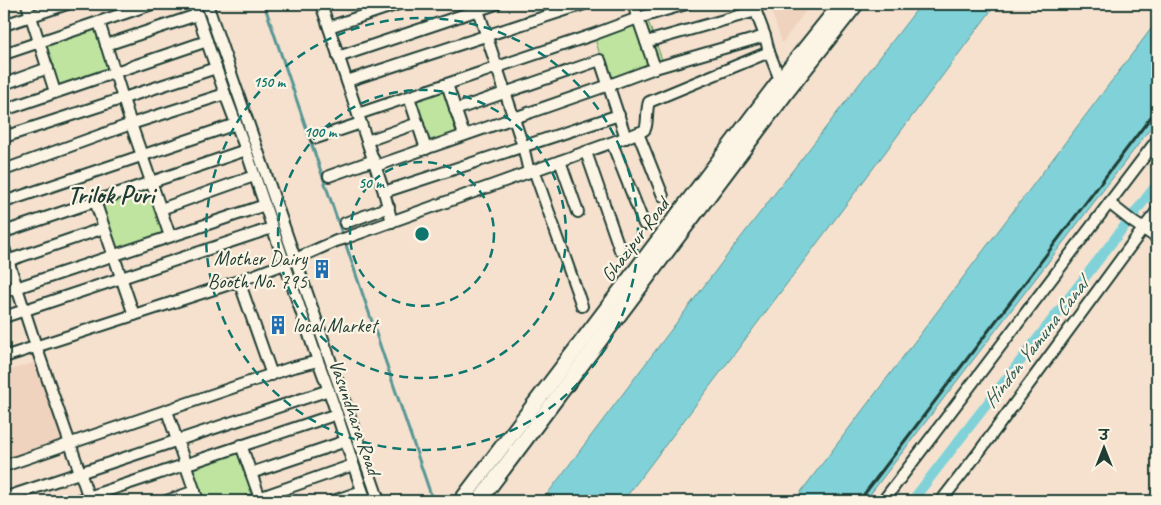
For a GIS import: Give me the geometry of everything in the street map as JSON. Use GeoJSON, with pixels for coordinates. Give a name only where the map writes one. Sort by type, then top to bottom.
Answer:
{"type":"FeatureCollection","features":[{"type":"Feature","properties":{"kind":"main road","name":"Ghazipur Road"},"geometry":{"type":"LineString","coordinates":[[461,501],[780,80],[840,4]]}},
{"type":"Feature","properties":{"kind":"main road","name":"Ghazipur Road"},"geometry":{"type":"LineString","coordinates":[[479,501],[785,94],[856,4]]}},
{"type":"Feature","properties":{"kind":"street"},"geometry":{"type":"LineString","coordinates":[[27,4],[55,92]]}},
{"type":"Feature","properties":{"kind":"street"},"geometry":{"type":"LineString","coordinates":[[4,26],[67,4]]}},
{"type":"Feature","properties":{"kind":"street"},"geometry":{"type":"LineString","coordinates":[[4,54],[152,4]]}},
{"type":"Feature","properties":{"kind":"street","name":"Vasundhara Road"},"geometry":{"type":"LineString","coordinates":[[194,4],[366,501]]}},
{"type":"Feature","properties":{"kind":"street","name":"Vasundhara Road"},"geometry":{"type":"LineString","coordinates":[[207,4],[380,501]]}},
{"type":"Feature","properties":{"kind":"street"},"geometry":{"type":"LineString","coordinates":[[321,4],[375,163],[392,222]]}},
{"type":"Feature","properties":{"kind":"street"},"geometry":{"type":"LineString","coordinates":[[329,27],[398,4]]}},
{"type":"Feature","properties":{"kind":"street"},"geometry":{"type":"LineString","coordinates":[[338,58],[477,7],[496,4]]}},
{"type":"Feature","properties":{"kind":"street"},"geometry":{"type":"LineString","coordinates":[[347,81],[584,4]]}},
{"type":"Feature","properties":{"kind":"street"},"geometry":{"type":"LineString","coordinates":[[633,4],[655,68]]}},
{"type":"Feature","properties":{"kind":"street"},"geometry":{"type":"LineString","coordinates":[[316,138],[409,97],[638,18],[686,4]]}},
{"type":"Feature","properties":{"kind":"street"},"geometry":{"type":"LineString","coordinates":[[477,7],[523,146],[582,306]]}},
{"type":"Feature","properties":{"kind":"street"},"geometry":{"type":"LineString","coordinates":[[646,42],[754,7],[785,94]]}},
{"type":"Feature","properties":{"kind":"street"},"geometry":{"type":"LineString","coordinates":[[106,45],[197,15]]}},
{"type":"Feature","properties":{"kind":"street"},"geometry":{"type":"LineString","coordinates":[[99,22],[170,236]]}},
{"type":"Feature","properties":{"kind":"street"},"geometry":{"type":"LineString","coordinates":[[329,176],[464,136],[655,68],[765,36]]}},
{"type":"Feature","properties":{"kind":"street"},"geometry":{"type":"LineString","coordinates":[[4,110],[207,41]]}},
{"type":"Feature","properties":{"kind":"street"},"geometry":{"type":"LineString","coordinates":[[4,357],[239,281],[336,241],[644,131],[649,102],[769,52]]}},
{"type":"Feature","properties":{"kind":"street"},"geometry":{"type":"LineString","coordinates":[[456,110],[600,60],[626,138]]}},
{"type":"Feature","properties":{"kind":"street"},"geometry":{"type":"LineString","coordinates":[[4,84],[48,68]]}},
{"type":"Feature","properties":{"kind":"street"},"geometry":{"type":"LineString","coordinates":[[4,137],[216,68]]}},
{"type":"Feature","properties":{"kind":"street"},"geometry":{"type":"LineString","coordinates":[[447,84],[464,136]]}},
{"type":"Feature","properties":{"kind":"street"},"geometry":{"type":"LineString","coordinates":[[4,170],[132,124],[225,94]]}},
{"type":"Feature","properties":{"kind":"street"},"geometry":{"type":"LineString","coordinates":[[409,97],[426,148]]}},
{"type":"Feature","properties":{"kind":"street"},"geometry":{"type":"LineString","coordinates":[[384,192],[619,115]]}},
{"type":"Feature","properties":{"kind":"street"},"geometry":{"type":"LineString","coordinates":[[367,141],[418,123]]}},
{"type":"Feature","properties":{"kind":"street"},"geometry":{"type":"LineString","coordinates":[[4,202],[236,124]]}},
{"type":"Feature","properties":{"kind":"street"},"geometry":{"type":"LineString","coordinates":[[638,133],[663,196]]}},
{"type":"Feature","properties":{"kind":"street"},"geometry":{"type":"LineString","coordinates":[[883,501],[1157,140]]}},
{"type":"Feature","properties":{"kind":"street"},"geometry":{"type":"LineString","coordinates":[[612,143],[644,224]]}},
{"type":"Feature","properties":{"kind":"street"},"geometry":{"type":"LineString","coordinates":[[4,232],[246,150]]}},
{"type":"Feature","properties":{"kind":"street"},"geometry":{"type":"LineString","coordinates":[[586,152],[620,250]]}},
{"type":"Feature","properties":{"kind":"street"},"geometry":{"type":"LineString","coordinates":[[560,161],[578,212]]}},
{"type":"Feature","properties":{"kind":"street"},"geometry":{"type":"LineString","coordinates":[[161,209],[254,176]]}},
{"type":"Feature","properties":{"kind":"street"},"geometry":{"type":"LineString","coordinates":[[95,201],[134,315]]}},
{"type":"Feature","properties":{"kind":"street"},"geometry":{"type":"LineString","coordinates":[[1109,203],[1157,238]]}},
{"type":"Feature","properties":{"kind":"street"},"geometry":{"type":"LineString","coordinates":[[4,292],[265,205]]}},
{"type":"Feature","properties":{"kind":"street"},"geometry":{"type":"LineString","coordinates":[[345,223],[389,207]]}},
{"type":"Feature","properties":{"kind":"street"},"geometry":{"type":"LineString","coordinates":[[941,501],[1157,211]]}},
{"type":"Feature","properties":{"kind":"street"},"geometry":{"type":"LineString","coordinates":[[6,261],[104,228]]}},
{"type":"Feature","properties":{"kind":"street"},"geometry":{"type":"LineString","coordinates":[[4,318],[272,228]]}},
{"type":"Feature","properties":{"kind":"street"},"geometry":{"type":"LineString","coordinates":[[4,248],[6,261],[89,499]]}},
{"type":"Feature","properties":{"kind":"street"},"geometry":{"type":"LineString","coordinates":[[239,281],[272,376]]}},
{"type":"Feature","properties":{"kind":"street"},"geometry":{"type":"LineString","coordinates":[[4,466],[272,376],[290,368],[318,361]]}},
{"type":"Feature","properties":{"kind":"street"},"geometry":{"type":"LineString","coordinates":[[4,498],[329,390]]}},
{"type":"Feature","properties":{"kind":"street"},"geometry":{"type":"LineString","coordinates":[[166,501],[197,496],[167,411]]}},
{"type":"Feature","properties":{"kind":"street"},"geometry":{"type":"LineString","coordinates":[[76,501],[89,499],[185,464],[336,414]]}},
{"type":"Feature","properties":{"kind":"street"},"geometry":{"type":"LineString","coordinates":[[251,473],[346,441]]}},
{"type":"Feature","properties":{"kind":"street"},"geometry":{"type":"LineString","coordinates":[[241,445],[261,499]]}},
{"type":"Feature","properties":{"kind":"street"},"geometry":{"type":"LineString","coordinates":[[250,501],[261,499],[353,465]]}},
{"type":"Feature","properties":{"kind":"street"},"geometry":{"type":"LineString","coordinates":[[333,501],[362,491]]}},
{"type":"Feature","properties":{"kind":"shaded area"},"geometry":{"type":"Polygon","coordinates":[[[769,4],[811,4],[782,43],[769,4]]]}},
{"type":"Feature","properties":{"kind":"shaded area"},"geometry":{"type":"Polygon","coordinates":[[[39,361],[64,441],[4,460],[4,372],[39,361]]]}},
{"type":"Feature","properties":{"kind":"green space"},"geometry":{"type":"Polygon","coordinates":[[[647,18],[664,65],[609,83],[594,36],[647,18]]]}},
{"type":"Feature","properties":{"kind":"green space"},"geometry":{"type":"Polygon","coordinates":[[[96,25],[113,73],[59,91],[43,43],[96,25]]]}},
{"type":"Feature","properties":{"kind":"green space"},"geometry":{"type":"Polygon","coordinates":[[[445,88],[459,131],[428,141],[414,98],[445,88]]]}},
{"type":"Feature","properties":{"kind":"green space"},"geometry":{"type":"Polygon","coordinates":[[[151,185],[167,233],[113,251],[97,204],[151,185]]]}},
{"type":"Feature","properties":{"kind":"green space"},"geometry":{"type":"Polygon","coordinates":[[[242,449],[258,496],[243,501],[200,501],[188,467],[242,449]]]}},
{"type":"Feature","properties":{"kind":"water"},"geometry":{"type":"Polygon","coordinates":[[[921,4],[996,4],[623,501],[542,501],[732,249],[921,4]]]}},
{"type":"Feature","properties":{"kind":"water"},"geometry":{"type":"Polygon","coordinates":[[[1157,21],[1157,120],[865,501],[794,501],[1157,21]]]}},
{"type":"Feature","properties":{"kind":"waterway"},"geometry":{"type":"LineString","coordinates":[[264,4],[433,501]]}},
{"type":"Feature","properties":{"kind":"waterway","name":"Hindon Yamuna Canal"},"geometry":{"type":"LineString","coordinates":[[912,501],[1157,184]]}},
{"type":"Feature","properties":{"kind":"railway"},"geometry":{"type":"LineString","coordinates":[[859,501],[1157,109]]}},
{"type":"Feature","properties":{"kind":"place","name":"Mother Dairy Booth No. 795"},"geometry":{"type":"Point","coordinates":[322,269]}},
{"type":"Feature","properties":{"kind":"place","name":"local Market"},"geometry":{"type":"Point","coordinates":[278,325]}},
{"type":"Feature","properties":{"kind":"district","name":"Trilok Puri"},"geometry":{"type":"Point","coordinates":[111,195]}}]}
